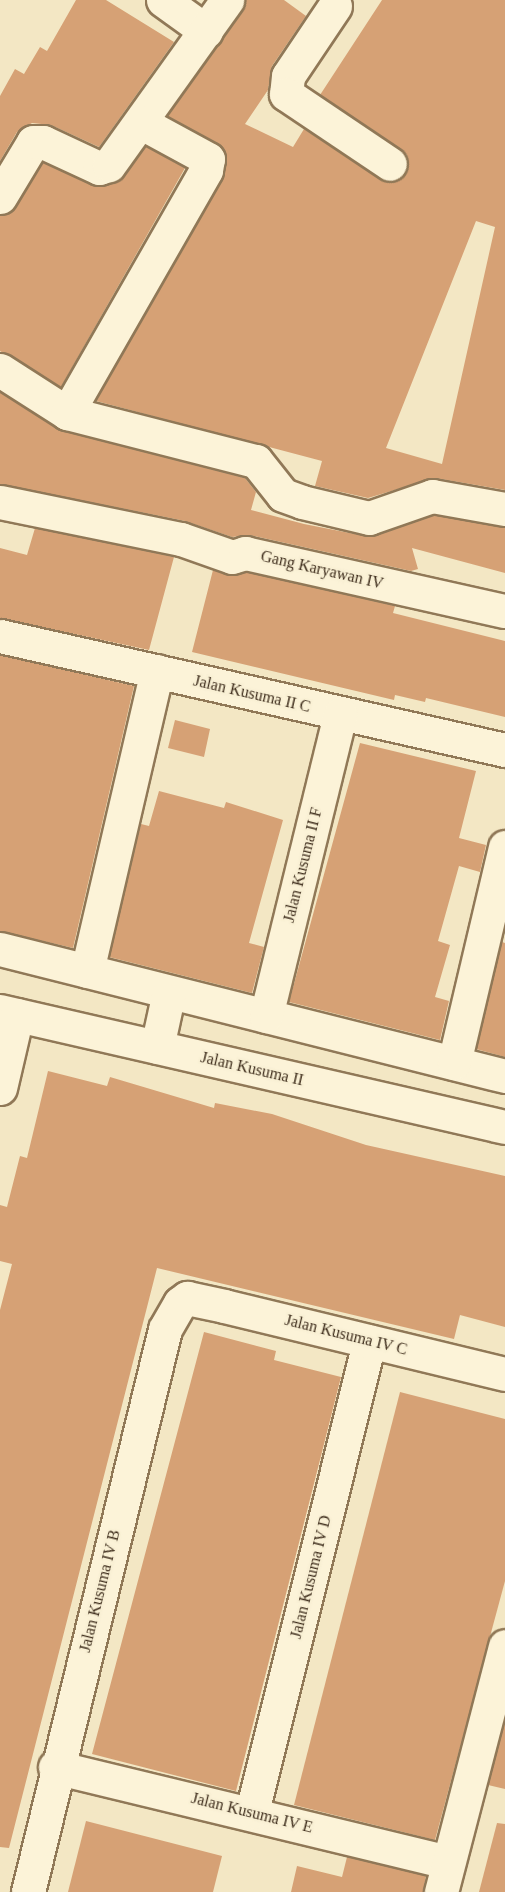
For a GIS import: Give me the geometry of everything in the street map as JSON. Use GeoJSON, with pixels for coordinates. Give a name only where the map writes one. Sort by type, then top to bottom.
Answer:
{"type":"FeatureCollection","features":[{"type":"Feature","properties":{"kind":"street"},"geometry":{"type":"LineString","coordinates":[[163,0],[206,31]]}},
{"type":"Feature","properties":{"kind":"street"},"geometry":{"type":"LineString","coordinates":[[0,197],[33,142],[43,142],[103,168],[140,122],[227,0]]}},
{"type":"Feature","properties":{"kind":"street"},"geometry":{"type":"LineString","coordinates":[[332,2],[288,76],[286,94],[390,164]]}},
{"type":"Feature","properties":{"kind":"street"},"geometry":{"type":"LineString","coordinates":[[67,413],[206,170],[208,159],[140,122]]}},
{"type":"Feature","properties":{"kind":"street"},"geometry":{"type":"LineString","coordinates":[[0,370],[67,413],[256,461],[283,495],[345,513],[369,518],[432,496],[505,509]]}},
{"type":"Feature","properties":{"kind":"street","name":"Gang Karyawan IV"},"geometry":{"type":"LineString","coordinates":[[0,502],[182,539],[232,557],[245,553],[505,611]]}},
{"type":"Feature","properties":{"kind":"street","name":"Jalan Kusuma II C"},"geometry":{"type":"LineString","coordinates":[[0,636],[505,750]]}},
{"type":"Feature","properties":{"kind":"street"},"geometry":{"type":"LineString","coordinates":[[87,971],[157,671]]}},
{"type":"Feature","properties":{"kind":"street","name":"Jalan Kusuma II F"},"geometry":{"type":"LineString","coordinates":[[266,1016],[340,714]]}},
{"type":"Feature","properties":{"kind":"street"},"geometry":{"type":"LineString","coordinates":[[454,1063],[505,847]]}},
{"type":"Feature","properties":{"kind":"street"},"geometry":{"type":"LineString","coordinates":[[0,950],[505,1076]]}},
{"type":"Feature","properties":{"kind":"street"},"geometry":{"type":"LineString","coordinates":[[157,1047],[169,992]]}},
{"type":"Feature","properties":{"kind":"street"},"geometry":{"type":"LineString","coordinates":[[0,1088],[9,1013]]}},
{"type":"Feature","properties":{"kind":"street","name":"Jalan Kusuma II"},"geometry":{"type":"LineString","coordinates":[[9,1013],[505,1127]]}},
{"type":"Feature","properties":{"kind":"street","name":"Jalan Kusuma IV C"},"geometry":{"type":"LineString","coordinates":[[187,1298],[505,1374]]}},
{"type":"Feature","properties":{"kind":"street","name":"Jalan Kusuma IV B"},"geometry":{"type":"LineString","coordinates":[[28,1892],[56,1767],[165,1329],[172,1312],[187,1298]]}},
{"type":"Feature","properties":{"kind":"street","name":"Jalan Kusuma IV D"},"geometry":{"type":"LineString","coordinates":[[252,1812],[369,1341]]}},
{"type":"Feature","properties":{"kind":"street"},"geometry":{"type":"LineString","coordinates":[[444,1877],[505,1646]]}},
{"type":"Feature","properties":{"kind":"street","name":"Jalan Kusuma IV E"},"geometry":{"type":"LineString","coordinates":[[56,1767],[252,1812],[444,1877]]}},
{"type":"Feature","properties":{"kind":"building"},"geometry":{"type":"Polygon","coordinates":[[[76,0],[106,0],[174,42],[99,147],[51,125],[32,123],[17,132],[0,161],[0,96],[15,69],[24,74],[40,47],[47,51],[76,0]]]}},
{"type":"Feature","properties":{"kind":"building"},"geometry":{"type":"Polygon","coordinates":[[[245,0],[284,0],[306,16],[272,66],[268,90],[245,124],[293,147],[304,129],[389,183],[406,174],[407,155],[320,95],[382,0],[505,0],[505,490],[435,478],[368,498],[315,486],[322,461],[96,401],[222,179],[225,150],[167,116],[245,0]],[[476,221],[386,448],[442,464],[495,227],[476,221]]]}},
{"type":"Feature","properties":{"kind":"building"},"geometry":{"type":"Polygon","coordinates":[[[145,146],[185,168],[61,387],[0,351],[0,216],[16,207],[43,162],[91,185],[104,186],[124,176],[145,146]]]}},
{"type":"Feature","properties":{"kind":"building"},"geometry":{"type":"Polygon","coordinates":[[[0,392],[62,431],[245,478],[256,492],[251,510],[304,524],[365,536],[434,515],[505,527],[505,573],[412,548],[418,569],[411,571],[249,535],[232,537],[185,521],[0,484],[0,392]]]}},
{"type":"Feature","properties":{"kind":"building"},"geometry":{"type":"Polygon","coordinates":[[[35,528],[174,557],[149,650],[0,618],[0,548],[27,555],[35,528]]]}},
{"type":"Feature","properties":{"kind":"building"},"geometry":{"type":"Polygon","coordinates":[[[213,570],[226,575],[246,572],[395,606],[393,613],[505,641],[505,717],[426,698],[425,702],[395,695],[394,700],[192,652],[213,570]]]}},
{"type":"Feature","properties":{"kind":"building"},"geometry":{"type":"Polygon","coordinates":[[[0,655],[134,686],[73,948],[0,931],[0,655]]]}},
{"type":"Feature","properties":{"kind":"building"},"geometry":{"type":"Polygon","coordinates":[[[175,720],[210,729],[204,757],[168,748],[175,720]]]}},
{"type":"Feature","properties":{"kind":"building"},"geometry":{"type":"Polygon","coordinates":[[[360,743],[476,771],[459,838],[486,845],[480,872],[459,866],[438,941],[450,945],[435,997],[449,1001],[440,1040],[289,1002],[360,743]]]}},
{"type":"Feature","properties":{"kind":"building"},"geometry":{"type":"Polygon","coordinates":[[[159,791],[224,808],[226,802],[283,820],[249,943],[264,947],[252,993],[109,957],[141,824],[149,826],[159,791]]]}},
{"type":"Feature","properties":{"kind":"building"},"geometry":{"type":"Polygon","coordinates":[[[502,942],[505,943],[505,1057],[476,1049],[502,942]]]}},
{"type":"Feature","properties":{"kind":"building"},"geometry":{"type":"Polygon","coordinates":[[[48,1071],[107,1086],[110,1077],[214,1108],[215,1103],[272,1114],[366,1145],[505,1176],[505,1327],[460,1315],[454,1339],[157,1268],[9,1848],[0,1847],[0,1310],[12,1264],[0,1261],[0,1205],[7,1207],[20,1156],[27,1158],[48,1071]]]}},
{"type":"Feature","properties":{"kind":"building"},"geometry":{"type":"Polygon","coordinates":[[[204,1332],[276,1351],[274,1360],[341,1377],[236,1791],[92,1754],[204,1332]]]}},
{"type":"Feature","properties":{"kind":"building"},"geometry":{"type":"Polygon","coordinates":[[[400,1392],[505,1419],[505,1581],[435,1840],[294,1805],[400,1392]]]}},
{"type":"Feature","properties":{"kind":"building"},"geometry":{"type":"Polygon","coordinates":[[[505,1720],[505,1789],[488,1785],[505,1720]]]}},
{"type":"Feature","properties":{"kind":"building"},"geometry":{"type":"Polygon","coordinates":[[[86,1821],[222,1856],[213,1892],[68,1892],[86,1821]]]}},
{"type":"Feature","properties":{"kind":"building"},"geometry":{"type":"Polygon","coordinates":[[[497,1823],[505,1824],[505,1892],[479,1892],[497,1823]]]}},
{"type":"Feature","properties":{"kind":"building"},"geometry":{"type":"Polygon","coordinates":[[[347,1857],[426,1876],[423,1892],[291,1892],[297,1866],[342,1877],[347,1857]]]}}]}
